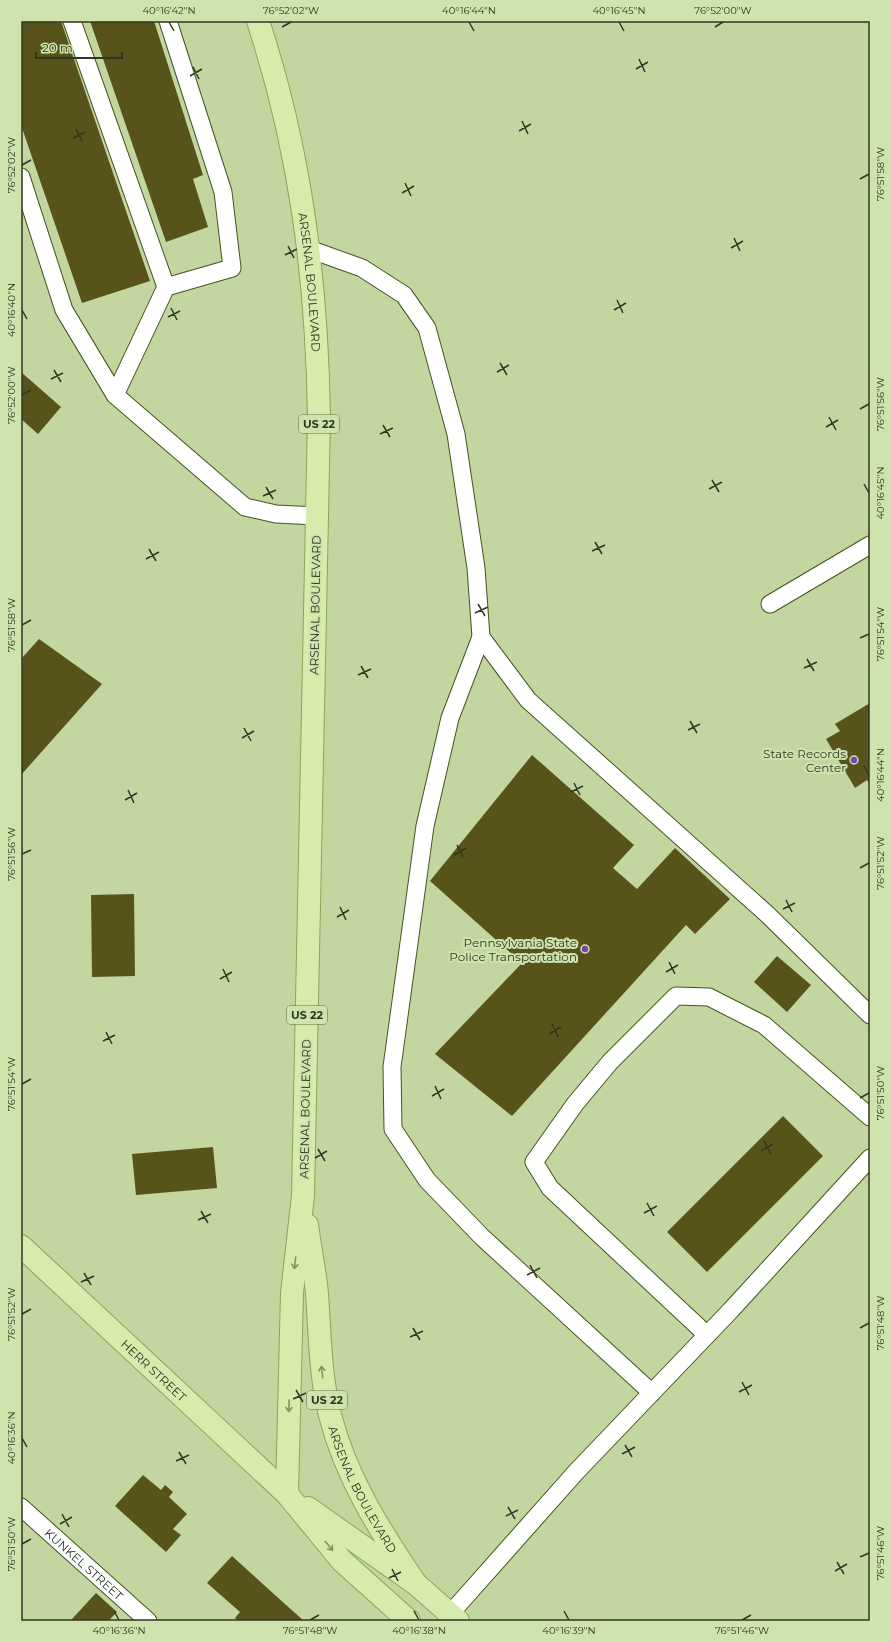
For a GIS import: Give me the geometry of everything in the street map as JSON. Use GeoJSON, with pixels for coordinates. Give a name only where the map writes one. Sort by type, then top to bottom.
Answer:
{"type":"FeatureCollection","features":[{"type":"Feature","properties":{"kind":"main road","name":"ARSENAL BOULEVARD"},"geometry":{"type":"LineString","coordinates":[[258,21],[279,94],[292,147],[309,249],[316,309],[318,364],[317,516],[303,1196],[292,1293],[287,1494]]}},
{"type":"Feature","properties":{"kind":"main road","name":"ARSENAL BOULEVARD"},"geometry":{"type":"LineString","coordinates":[[303,1196],[317,1293],[320,1353],[324,1382],[337,1440],[362,1499],[377,1526],[416,1584]]}},
{"type":"Feature","properties":{"kind":"main road","name":"HERR STREET"},"geometry":{"type":"LineString","coordinates":[[21,1246],[287,1494],[342,1562],[409,1621]]}},
{"type":"Feature","properties":{"kind":"main road","name":"HERR STREET"},"geometry":{"type":"LineString","coordinates":[[287,1494],[416,1584],[454,1618]]}},
{"type":"Feature","properties":{"kind":"lane"},"geometry":{"type":"LineString","coordinates":[[72,21],[166,287],[115,395]]}},
{"type":"Feature","properties":{"kind":"lane"},"geometry":{"type":"LineString","coordinates":[[166,287],[232,268],[223,192],[168,21]]}},
{"type":"Feature","properties":{"kind":"lane"},"geometry":{"type":"LineString","coordinates":[[21,177],[64,310],[115,395],[245,507],[276,514],[317,516]]}},
{"type":"Feature","properties":{"kind":"lane"},"geometry":{"type":"LineString","coordinates":[[21,205],[34,217]]}},
{"type":"Feature","properties":{"kind":"lane"},"geometry":{"type":"LineString","coordinates":[[309,249],[362,268],[404,295],[426,328],[456,434],[476,568],[481,637],[450,718],[425,826],[392,1067],[393,1128],[427,1180],[482,1237],[652,1393]]}},
{"type":"Feature","properties":{"kind":"lane"},"geometry":{"type":"LineString","coordinates":[[770,604],[870,545]]}},
{"type":"Feature","properties":{"kind":"lane"},"geometry":{"type":"LineString","coordinates":[[481,637],[528,700],[768,915],[870,1015]]}},
{"type":"Feature","properties":{"kind":"lane"},"geometry":{"type":"LineString","coordinates":[[707,1335],[550,1188],[534,1162],[575,1104],[610,1062],[676,996],[708,997],[764,1025],[870,1117]]}},
{"type":"Feature","properties":{"kind":"lane"},"geometry":{"type":"LineString","coordinates":[[454,1618],[576,1472],[707,1335],[870,1158]]}},
{"type":"Feature","properties":{"kind":"lane","name":"KUNKEL STREET"},"geometry":{"type":"LineString","coordinates":[[21,1507],[148,1621]]}},
{"type":"Feature","properties":{"kind":"building"},"geometry":{"type":"Polygon","coordinates":[[[21,21],[61,21],[150,281],[82,303],[21,125],[21,21]]]}},
{"type":"Feature","properties":{"kind":"building"},"geometry":{"type":"Polygon","coordinates":[[[90,21],[154,21],[203,175],[193,179],[208,227],[166,242],[90,21]]]}},
{"type":"Feature","properties":{"kind":"building"},"geometry":{"type":"Polygon","coordinates":[[[21,372],[61,407],[38,434],[21,419],[21,372]]]}},
{"type":"Feature","properties":{"kind":"building"},"geometry":{"type":"Polygon","coordinates":[[[39,639],[102,684],[21,775],[21,659],[39,639]]]}},
{"type":"Feature","properties":{"kind":"building","name":"State Records Center"},"geometry":{"type":"Polygon","coordinates":[[[870,703],[870,785],[867,780],[855,788],[826,739],[840,731],[835,724],[870,703]]]}},
{"type":"Feature","properties":{"kind":"building","name":"Pennsylvania State Police Transportation"},"geometry":{"type":"Polygon","coordinates":[[[532,755],[634,845],[613,868],[637,889],[675,848],[730,899],[695,934],[686,925],[512,1116],[435,1054],[522,963],[430,881],[532,755]]]}},
{"type":"Feature","properties":{"kind":"building"},"geometry":{"type":"Polygon","coordinates":[[[134,894],[135,976],[92,977],[91,895],[134,894]]]}},
{"type":"Feature","properties":{"kind":"building"},"geometry":{"type":"Polygon","coordinates":[[[777,956],[811,985],[787,1012],[754,982],[777,956]]]}},
{"type":"Feature","properties":{"kind":"building"},"geometry":{"type":"Polygon","coordinates":[[[783,1116],[823,1156],[707,1272],[667,1232],[783,1116]]]}},
{"type":"Feature","properties":{"kind":"building"},"geometry":{"type":"Polygon","coordinates":[[[213,1147],[217,1188],[136,1195],[132,1154],[213,1147]]]}},
{"type":"Feature","properties":{"kind":"building"},"geometry":{"type":"Polygon","coordinates":[[[143,1475],[161,1490],[165,1485],[173,1492],[169,1497],[187,1514],[173,1529],[181,1535],[166,1552],[115,1506],[143,1475]]]}},
{"type":"Feature","properties":{"kind":"building"},"geometry":{"type":"Polygon","coordinates":[[[232,1556],[304,1621],[238,1621],[235,1618],[240,1612],[207,1583],[232,1556]]]}},
{"type":"Feature","properties":{"kind":"building"},"geometry":{"type":"Polygon","coordinates":[[[96,1593],[117,1612],[108,1621],[73,1621],[72,1619],[96,1593]]]}},
{"type":"Feature","properties":{"kind":"place","name":"State Records Center"},"geometry":{"type":"Point","coordinates":[854,760]}},
{"type":"Feature","properties":{"kind":"place","name":"Pennsylvania State Police Transportation"},"geometry":{"type":"Point","coordinates":[585,949]}}]}
